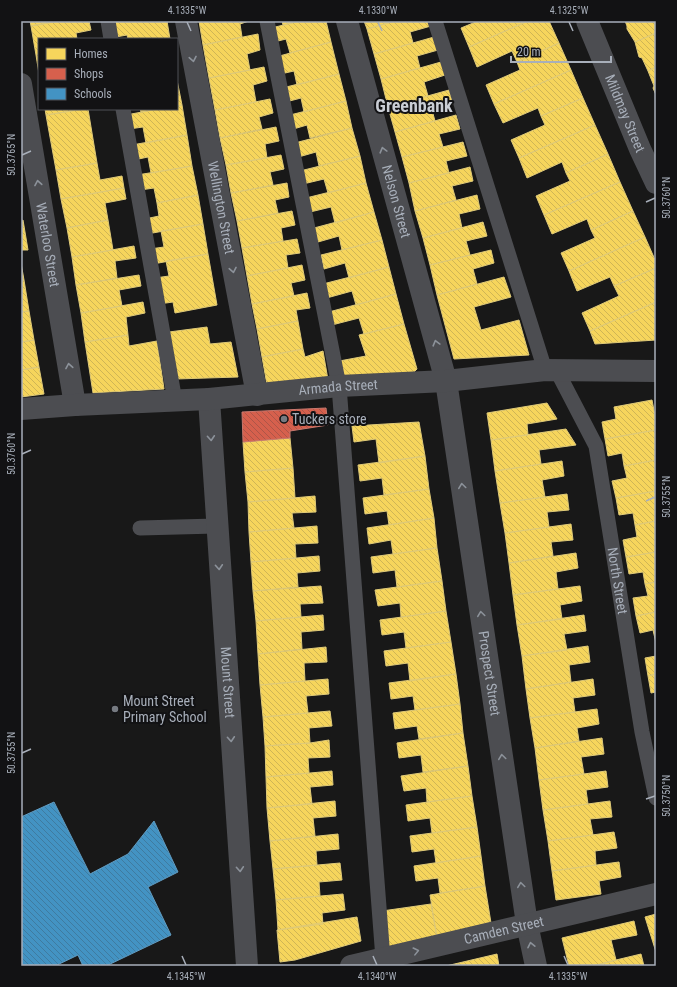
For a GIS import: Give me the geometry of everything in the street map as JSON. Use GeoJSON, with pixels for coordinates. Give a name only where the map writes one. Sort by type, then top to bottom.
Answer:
{"type":"FeatureCollection","features":[{"type":"Feature","properties":{"kind":"street","name":"Wellington Street"},"geometry":{"type":"LineString","coordinates":[[186,21],[257,395]]}},
{"type":"Feature","properties":{"kind":"street","name":"Nelson Street"},"geometry":{"type":"LineString","coordinates":[[347,21],[446,381]]}},
{"type":"Feature","properties":{"kind":"street","name":"Mildmay Street"},"geometry":{"type":"LineString","coordinates":[[587,21],[640,149],[656,183]]}},
{"type":"Feature","properties":{"kind":"street","name":"Waterloo Street"},"geometry":{"type":"LineString","coordinates":[[21,84],[75,405]]}},
{"type":"Feature","properties":{"kind":"street","name":"Armada Street"},"geometry":{"type":"LineString","coordinates":[[21,409],[209,399],[338,386],[446,381],[551,370],[656,371]]}},
{"type":"Feature","properties":{"kind":"street","name":"Prospect Street"},"geometry":{"type":"LineString","coordinates":[[446,381],[527,924],[536,966]]}},
{"type":"Feature","properties":{"kind":"street","name":"Mount Street"},"geometry":{"type":"LineString","coordinates":[[209,399],[216,526],[247,966]]}},
{"type":"Feature","properties":{"kind":"street","name":"Camden Street"},"geometry":{"type":"LineString","coordinates":[[351,966],[656,894]]}},
{"type":"Feature","properties":{"kind":"lane"},"geometry":{"type":"LineString","coordinates":[[108,21],[111,38]]}},
{"type":"Feature","properties":{"kind":"lane"},"geometry":{"type":"LineString","coordinates":[[267,21],[338,386],[383,959]]}},
{"type":"Feature","properties":{"kind":"lane","name":"North Street"},"geometry":{"type":"LineString","coordinates":[[435,21],[551,370],[596,446],[642,732],[656,798]]}},
{"type":"Feature","properties":{"kind":"lane"},"geometry":{"type":"LineString","coordinates":[[123,110],[176,401]]}},
{"type":"Feature","properties":{"kind":"lane"},"geometry":{"type":"LineString","coordinates":[[140,528],[216,526]]}},
{"type":"Feature","properties":{"kind":"building: Homes"},"geometry":{"type":"Polygon","coordinates":[[[30,21],[59,21],[31,26],[30,21]]]}},
{"type":"Feature","properties":{"kind":"building: Homes"},"geometry":{"type":"Polygon","coordinates":[[[59,21],[89,21],[91,30],[76,33],[77,38],[38,38],[38,54],[36,55],[31,26],[59,21]]]}},
{"type":"Feature","properties":{"kind":"building: Homes"},"geometry":{"type":"Polygon","coordinates":[[[119,21],[167,21],[170,38],[128,38],[127,35],[110,38],[107,23],[119,21]]]}},
{"type":"Feature","properties":{"kind":"building: Homes"},"geometry":{"type":"Polygon","coordinates":[[[199,21],[249,21],[240,24],[242,37],[203,45],[199,21]]]}},
{"type":"Feature","properties":{"kind":"building: Homes"},"geometry":{"type":"Polygon","coordinates":[[[282,21],[300,21],[283,25],[282,21]]]}},
{"type":"Feature","properties":{"kind":"building: Homes"},"geometry":{"type":"Polygon","coordinates":[[[300,21],[326,21],[331,42],[290,53],[286,39],[270,43],[267,29],[300,21]]]}},
{"type":"Feature","properties":{"kind":"building: Homes"},"geometry":{"type":"Polygon","coordinates":[[[364,21],[395,21],[367,29],[364,21]]]}},
{"type":"Feature","properties":{"kind":"building: Homes"},"geometry":{"type":"Polygon","coordinates":[[[395,21],[430,21],[431,26],[410,32],[413,43],[374,54],[367,29],[395,21]]]}},
{"type":"Feature","properties":{"kind":"building: Homes"},"geometry":{"type":"Polygon","coordinates":[[[478,21],[528,21],[469,47],[461,28],[478,21]]]}},
{"type":"Feature","properties":{"kind":"building: Homes"},"geometry":{"type":"Polygon","coordinates":[[[528,21],[549,21],[559,43],[517,62],[512,51],[477,67],[469,47],[528,21]]]}},
{"type":"Feature","properties":{"kind":"building: Homes"},"geometry":{"type":"Polygon","coordinates":[[[625,21],[656,21],[656,33],[635,42],[627,29],[625,21]]]}},
{"type":"Feature","properties":{"kind":"building: Homes"},"geometry":{"type":"Polygon","coordinates":[[[656,33],[656,67],[648,71],[642,58],[639,57],[635,42],[656,33]]]}},
{"type":"Feature","properties":{"kind":"building: Homes"},"geometry":{"type":"Polygon","coordinates":[[[258,34],[260,50],[247,54],[250,70],[209,78],[203,45],[258,34]]]}},
{"type":"Feature","properties":{"kind":"building: Homes"},"geometry":{"type":"Polygon","coordinates":[[[434,37],[438,50],[417,56],[420,68],[381,79],[374,54],[434,37]]]}},
{"type":"Feature","properties":{"kind":"building: Homes"},"geometry":{"type":"Polygon","coordinates":[[[331,42],[339,74],[297,85],[294,71],[276,75],[272,58],[331,42]]]}},
{"type":"Feature","properties":{"kind":"building: Homes"},"geometry":{"type":"Polygon","coordinates":[[[559,43],[571,70],[494,104],[486,85],[520,70],[517,62],[559,43]]]}},
{"type":"Feature","properties":{"kind":"building: Homes"},"geometry":{"type":"Polygon","coordinates":[[[38,54],[38,68],[36,55],[38,54]]]}},
{"type":"Feature","properties":{"kind":"building: Homes"},"geometry":{"type":"Polygon","coordinates":[[[441,62],[445,75],[424,82],[428,96],[388,107],[381,79],[441,62]]]}},
{"type":"Feature","properties":{"kind":"building: Homes"},"geometry":{"type":"Polygon","coordinates":[[[264,67],[267,81],[253,85],[256,102],[215,110],[209,78],[264,67]]]}},
{"type":"Feature","properties":{"kind":"building: Homes"},"geometry":{"type":"Polygon","coordinates":[[[656,67],[656,95],[648,71],[656,67]]]}},
{"type":"Feature","properties":{"kind":"building: Homes"},"geometry":{"type":"Polygon","coordinates":[[[571,70],[583,98],[541,116],[538,108],[503,123],[494,104],[571,70]]]}},
{"type":"Feature","properties":{"kind":"building: Homes"},"geometry":{"type":"Polygon","coordinates":[[[339,74],[346,101],[304,112],[301,98],[282,103],[278,89],[339,74]]]}},
{"type":"Feature","properties":{"kind":"building: Homes"},"geometry":{"type":"Polygon","coordinates":[[[178,85],[182,105],[178,106],[178,85]]]}},
{"type":"Feature","properties":{"kind":"building: Homes"},"geometry":{"type":"Polygon","coordinates":[[[449,90],[453,104],[432,110],[435,121],[395,132],[388,107],[449,90]]]}},
{"type":"Feature","properties":{"kind":"building: Homes"},"geometry":{"type":"Polygon","coordinates":[[[583,98],[595,125],[519,158],[511,140],[545,125],[541,116],[583,98]]]}},
{"type":"Feature","properties":{"kind":"building: Homes"},"geometry":{"type":"Polygon","coordinates":[[[270,99],[273,113],[259,117],[262,129],[220,138],[215,110],[270,99]]]}},
{"type":"Feature","properties":{"kind":"building: Homes"},"geometry":{"type":"Polygon","coordinates":[[[346,101],[352,128],[310,138],[307,125],[290,130],[286,116],[346,101]]]}},
{"type":"Feature","properties":{"kind":"building: Homes"},"geometry":{"type":"Polygon","coordinates":[[[182,105],[187,135],[146,143],[143,127],[129,129],[126,115],[153,110],[178,110],[178,106],[182,105]]]}},
{"type":"Feature","properties":{"kind":"building: Homes"},"geometry":{"type":"Polygon","coordinates":[[[45,110],[78,110],[46,115],[45,110]]]}},
{"type":"Feature","properties":{"kind":"building: Homes"},"geometry":{"type":"Polygon","coordinates":[[[78,110],[88,110],[97,163],[56,170],[46,115],[78,110]]]}},
{"type":"Feature","properties":{"kind":"building: Homes"},"geometry":{"type":"Polygon","coordinates":[[[140,110],[152,110],[141,112],[140,110]]]}},
{"type":"Feature","properties":{"kind":"building: Homes"},"geometry":{"type":"Polygon","coordinates":[[[456,115],[460,129],[439,134],[443,147],[402,157],[395,132],[456,115]]]}},
{"type":"Feature","properties":{"kind":"building: Homes"},"geometry":{"type":"Polygon","coordinates":[[[595,125],[608,154],[566,173],[562,162],[527,178],[519,158],[595,125]]]}},
{"type":"Feature","properties":{"kind":"building: Homes"},"geometry":{"type":"Polygon","coordinates":[[[276,127],[279,141],[265,144],[267,158],[226,165],[220,138],[276,127]]]}},
{"type":"Feature","properties":{"kind":"building: Homes"},"geometry":{"type":"Polygon","coordinates":[[[352,128],[360,156],[319,166],[316,152],[295,158],[291,144],[352,128]]]}},
{"type":"Feature","properties":{"kind":"building: Homes"},"geometry":{"type":"Polygon","coordinates":[[[187,135],[192,166],[151,173],[148,157],[134,160],[132,145],[187,135]]]}},
{"type":"Feature","properties":{"kind":"building: Homes"},"geometry":{"type":"Polygon","coordinates":[[[463,142],[467,156],[446,161],[449,173],[409,183],[402,157],[463,142]]]}},
{"type":"Feature","properties":{"kind":"building: Homes"},"geometry":{"type":"Polygon","coordinates":[[[608,154],[620,182],[544,215],[536,196],[570,181],[566,173],[608,154]]]}},
{"type":"Feature","properties":{"kind":"building: Homes"},"geometry":{"type":"Polygon","coordinates":[[[281,155],[284,169],[270,172],[273,185],[231,193],[226,165],[281,155]]]}},
{"type":"Feature","properties":{"kind":"building: Homes"},"geometry":{"type":"Polygon","coordinates":[[[360,156],[366,183],[328,193],[324,179],[303,184],[300,171],[360,156]]]}},
{"type":"Feature","properties":{"kind":"building: Homes"},"geometry":{"type":"Polygon","coordinates":[[[97,163],[100,180],[122,176],[124,188],[61,199],[56,170],[97,163]]]}},
{"type":"Feature","properties":{"kind":"building: Homes"},"geometry":{"type":"Polygon","coordinates":[[[192,166],[198,195],[157,203],[154,188],[140,190],[137,175],[192,166]]]}},
{"type":"Feature","properties":{"kind":"building: Homes"},"geometry":{"type":"Polygon","coordinates":[[[470,167],[473,181],[452,186],[456,200],[415,211],[409,183],[470,167]]]}},
{"type":"Feature","properties":{"kind":"building: Homes"},"geometry":{"type":"Polygon","coordinates":[[[620,182],[633,211],[591,230],[587,219],[552,234],[544,215],[620,182]]]}},
{"type":"Feature","properties":{"kind":"building: Homes"},"geometry":{"type":"Polygon","coordinates":[[[287,183],[289,197],[275,200],[278,213],[237,221],[231,193],[287,183]]]}},
{"type":"Feature","properties":{"kind":"building: Homes"},"geometry":{"type":"Polygon","coordinates":[[[366,183],[374,212],[335,223],[331,207],[310,212],[306,198],[366,183]]]}},
{"type":"Feature","properties":{"kind":"building: Homes"},"geometry":{"type":"Polygon","coordinates":[[[124,188],[126,199],[105,203],[108,220],[67,228],[61,199],[124,188]]]}},
{"type":"Feature","properties":{"kind":"building: Homes"},"geometry":{"type":"Polygon","coordinates":[[[198,195],[203,224],[147,234],[145,219],[159,216],[157,203],[198,195]]]}},
{"type":"Feature","properties":{"kind":"building: Homes"},"geometry":{"type":"Polygon","coordinates":[[[477,195],[480,209],[459,214],[462,228],[423,238],[415,211],[477,195]]]}},
{"type":"Feature","properties":{"kind":"building: Homes"},"geometry":{"type":"Polygon","coordinates":[[[292,211],[295,225],[281,228],[283,241],[242,248],[237,221],[292,211]]]}},
{"type":"Feature","properties":{"kind":"building: Homes"},"geometry":{"type":"Polygon","coordinates":[[[633,211],[645,237],[569,271],[561,253],[595,238],[591,230],[633,211]]]}},
{"type":"Feature","properties":{"kind":"building: Homes"},"geometry":{"type":"Polygon","coordinates":[[[374,212],[382,240],[342,250],[339,236],[318,242],[314,228],[374,212]]]}},
{"type":"Feature","properties":{"kind":"building: Homes"},"geometry":{"type":"Polygon","coordinates":[[[23,220],[28,250],[21,250],[21,221],[23,220]]]}},
{"type":"Feature","properties":{"kind":"building: Homes"},"geometry":{"type":"Polygon","coordinates":[[[108,220],[113,250],[72,257],[67,228],[108,220]]]}},
{"type":"Feature","properties":{"kind":"building: Homes"},"geometry":{"type":"Polygon","coordinates":[[[483,222],[487,236],[466,241],[470,255],[430,265],[423,238],[483,222]]]}},
{"type":"Feature","properties":{"kind":"building: Homes"},"geometry":{"type":"Polygon","coordinates":[[[203,224],[208,254],[153,264],[150,249],[164,247],[161,231],[203,224]]]}},
{"type":"Feature","properties":{"kind":"building: Homes"},"geometry":{"type":"Polygon","coordinates":[[[645,237],[656,262],[656,268],[614,286],[610,277],[577,291],[569,271],[645,237]]]}},
{"type":"Feature","properties":{"kind":"building: Homes"},"geometry":{"type":"Polygon","coordinates":[[[297,239],[300,253],[286,255],[288,268],[247,276],[242,248],[297,239]]]}},
{"type":"Feature","properties":{"kind":"building: Homes"},"geometry":{"type":"Polygon","coordinates":[[[382,240],[389,267],[349,278],[345,263],[324,269],[321,255],[382,240]]]}},
{"type":"Feature","properties":{"kind":"building: Homes"},"geometry":{"type":"Polygon","coordinates":[[[134,246],[136,258],[115,261],[117,278],[76,285],[72,257],[134,246]]]}},
{"type":"Feature","properties":{"kind":"building: Homes"},"geometry":{"type":"Polygon","coordinates":[[[491,250],[494,263],[473,269],[477,284],[437,295],[430,265],[491,250]]]}},
{"type":"Feature","properties":{"kind":"building: Homes"},"geometry":{"type":"Polygon","coordinates":[[[208,254],[217,305],[175,313],[173,302],[159,304],[155,278],[169,276],[166,261],[208,254]]]}},
{"type":"Feature","properties":{"kind":"building: Homes"},"geometry":{"type":"Polygon","coordinates":[[[21,263],[24,280],[21,281],[21,263]]]}},
{"type":"Feature","properties":{"kind":"building: Homes"},"geometry":{"type":"Polygon","coordinates":[[[302,265],[305,280],[291,283],[294,296],[252,304],[247,276],[302,265]]]}},
{"type":"Feature","properties":{"kind":"building: Homes"},"geometry":{"type":"Polygon","coordinates":[[[389,267],[396,294],[356,305],[352,291],[323,299],[319,285],[389,267]]]}},
{"type":"Feature","properties":{"kind":"building: Homes"},"geometry":{"type":"Polygon","coordinates":[[[656,268],[656,302],[590,331],[582,313],[619,296],[614,286],[656,268]]]}},
{"type":"Feature","properties":{"kind":"building: Homes"},"geometry":{"type":"Polygon","coordinates":[[[139,275],[141,286],[119,290],[122,306],[81,313],[76,285],[139,275]]]}},
{"type":"Feature","properties":{"kind":"building: Homes"},"geometry":{"type":"Polygon","coordinates":[[[504,277],[511,297],[474,307],[481,330],[519,320],[529,355],[454,359],[437,295],[504,277]]]}},
{"type":"Feature","properties":{"kind":"building: Homes"},"geometry":{"type":"Polygon","coordinates":[[[24,280],[29,311],[21,312],[21,281],[24,280]]]}},
{"type":"Feature","properties":{"kind":"building: Homes"},"geometry":{"type":"Polygon","coordinates":[[[307,293],[310,308],[296,310],[298,321],[257,329],[252,304],[307,293]]]}},
{"type":"Feature","properties":{"kind":"building: Homes"},"geometry":{"type":"Polygon","coordinates":[[[396,294],[404,324],[364,334],[359,318],[328,326],[325,313],[396,294]]]}},
{"type":"Feature","properties":{"kind":"building: Homes"},"geometry":{"type":"Polygon","coordinates":[[[143,302],[145,313],[126,317],[128,335],[85,342],[81,313],[143,302]]]}},
{"type":"Feature","properties":{"kind":"building: Homes"},"geometry":{"type":"Polygon","coordinates":[[[656,302],[656,340],[595,344],[590,331],[656,302]]]}},
{"type":"Feature","properties":{"kind":"building: Homes"},"geometry":{"type":"Polygon","coordinates":[[[29,311],[34,340],[21,342],[21,312],[29,311]]]}},
{"type":"Feature","properties":{"kind":"building: Homes"},"geometry":{"type":"Polygon","coordinates":[[[298,321],[303,349],[262,357],[257,329],[298,321]]]}},
{"type":"Feature","properties":{"kind":"building: Homes"},"geometry":{"type":"Polygon","coordinates":[[[404,324],[417,369],[411,375],[338,379],[334,362],[366,356],[359,335],[404,324]]]}},
{"type":"Feature","properties":{"kind":"building: Homes"},"geometry":{"type":"Polygon","coordinates":[[[207,327],[210,344],[231,342],[238,377],[176,379],[169,332],[207,327]]]}},
{"type":"Feature","properties":{"kind":"building: Homes"},"geometry":{"type":"Polygon","coordinates":[[[128,335],[129,346],[157,341],[164,389],[93,393],[85,342],[128,335]]]}},
{"type":"Feature","properties":{"kind":"building: Homes"},"geometry":{"type":"Polygon","coordinates":[[[34,340],[39,367],[21,370],[21,342],[34,340]]]}},
{"type":"Feature","properties":{"kind":"building: Homes"},"geometry":{"type":"Polygon","coordinates":[[[303,349],[305,357],[323,351],[328,380],[267,385],[262,357],[303,349]]]}},
{"type":"Feature","properties":{"kind":"building: Homes"},"geometry":{"type":"Polygon","coordinates":[[[39,367],[44,394],[21,397],[21,370],[39,367]]]}},
{"type":"Feature","properties":{"kind":"building: Homes"},"geometry":{"type":"Polygon","coordinates":[[[652,400],[656,430],[605,439],[602,422],[616,419],[614,407],[652,400]]]}},
{"type":"Feature","properties":{"kind":"building: Homes"},"geometry":{"type":"Polygon","coordinates":[[[547,403],[557,419],[527,424],[528,435],[491,440],[487,413],[547,403]]]}},
{"type":"Feature","properties":{"kind":"building: Homes"},"geometry":{"type":"Polygon","coordinates":[[[419,422],[425,456],[379,463],[376,439],[354,442],[352,426],[419,422]]]}},
{"type":"Feature","properties":{"kind":"building: Homes"},"geometry":{"type":"Polygon","coordinates":[[[566,429],[576,445],[539,450],[541,464],[495,471],[491,440],[566,429]]]}},
{"type":"Feature","properties":{"kind":"building: Homes"},"geometry":{"type":"Polygon","coordinates":[[[656,430],[656,460],[624,466],[622,453],[608,456],[605,439],[656,430]]]}},
{"type":"Feature","properties":{"kind":"building: Homes"},"geometry":{"type":"Polygon","coordinates":[[[290,438],[293,468],[245,472],[243,442],[290,438]]]}},
{"type":"Feature","properties":{"kind":"building: Homes"},"geometry":{"type":"Polygon","coordinates":[[[425,456],[429,489],[384,495],[382,478],[360,481],[358,465],[425,456]]]}},
{"type":"Feature","properties":{"kind":"building: Homes"},"geometry":{"type":"Polygon","coordinates":[[[656,460],[656,491],[616,498],[612,481],[627,478],[624,466],[656,460]]]}},
{"type":"Feature","properties":{"kind":"building: Homes"},"geometry":{"type":"Polygon","coordinates":[[[562,461],[564,476],[542,480],[545,497],[500,503],[495,471],[562,461]]]}},
{"type":"Feature","properties":{"kind":"building: Homes"},"geometry":{"type":"Polygon","coordinates":[[[293,468],[295,498],[248,502],[245,472],[293,468]]]}},
{"type":"Feature","properties":{"kind":"building: Homes"},"geometry":{"type":"Polygon","coordinates":[[[429,489],[434,518],[389,525],[387,511],[365,514],[363,498],[429,489]]]}},
{"type":"Feature","properties":{"kind":"building: Homes"},"geometry":{"type":"Polygon","coordinates":[[[656,491],[656,521],[635,525],[633,513],[619,515],[616,498],[656,491]]]}},
{"type":"Feature","properties":{"kind":"building: Homes"},"geometry":{"type":"Polygon","coordinates":[[[567,494],[569,510],[547,512],[549,527],[505,533],[500,503],[567,494]]]}},
{"type":"Feature","properties":{"kind":"building: Homes"},"geometry":{"type":"Polygon","coordinates":[[[315,496],[316,512],[292,513],[294,528],[249,532],[248,502],[315,496]]]}},
{"type":"Feature","properties":{"kind":"building: Homes"},"geometry":{"type":"Polygon","coordinates":[[[434,518],[437,548],[393,554],[391,540],[369,544],[367,528],[434,518]]]}},
{"type":"Feature","properties":{"kind":"building: Homes"},"geometry":{"type":"Polygon","coordinates":[[[656,521],[656,552],[626,557],[623,540],[637,537],[635,525],[656,521]]]}},
{"type":"Feature","properties":{"kind":"building: Homes"},"geometry":{"type":"Polygon","coordinates":[[[571,524],[573,540],[551,542],[553,556],[509,563],[505,533],[571,524]]]}},
{"type":"Feature","properties":{"kind":"building: Homes"},"geometry":{"type":"Polygon","coordinates":[[[317,526],[318,543],[295,544],[296,558],[251,562],[249,532],[317,526]]]}},
{"type":"Feature","properties":{"kind":"building: Homes"},"geometry":{"type":"Polygon","coordinates":[[[437,548],[442,581],[397,587],[395,570],[373,573],[371,557],[437,548]]]}},
{"type":"Feature","properties":{"kind":"building: Homes"},"geometry":{"type":"Polygon","coordinates":[[[656,552],[656,582],[645,584],[643,572],[629,574],[626,557],[656,552]]]}},
{"type":"Feature","properties":{"kind":"building: Homes"},"geometry":{"type":"Polygon","coordinates":[[[576,553],[578,568],[556,572],[558,589],[513,595],[509,563],[576,553]]]}},
{"type":"Feature","properties":{"kind":"building: Homes"},"geometry":{"type":"Polygon","coordinates":[[[319,556],[320,571],[297,573],[298,587],[253,591],[251,562],[319,556]]]}},
{"type":"Feature","properties":{"kind":"building: Homes"},"geometry":{"type":"Polygon","coordinates":[[[442,581],[446,611],[401,617],[400,603],[378,606],[375,590],[442,581]]]}},
{"type":"Feature","properties":{"kind":"building: Homes"},"geometry":{"type":"Polygon","coordinates":[[[656,582],[656,612],[636,616],[633,598],[648,596],[645,584],[656,582]]]}},
{"type":"Feature","properties":{"kind":"building: Homes"},"geometry":{"type":"Polygon","coordinates":[[[321,586],[323,603],[300,604],[301,617],[256,621],[253,591],[321,586]]]}},
{"type":"Feature","properties":{"kind":"building: Homes"},"geometry":{"type":"Polygon","coordinates":[[[580,586],[582,601],[560,605],[562,619],[517,625],[513,595],[580,586]]]}},
{"type":"Feature","properties":{"kind":"building: Homes"},"geometry":{"type":"Polygon","coordinates":[[[446,611],[451,642],[406,648],[404,632],[382,635],[380,620],[446,611]]]}},
{"type":"Feature","properties":{"kind":"building: Homes"},"geometry":{"type":"Polygon","coordinates":[[[656,612],[656,643],[653,630],[640,633],[636,616],[656,612]]]}},
{"type":"Feature","properties":{"kind":"building: Homes"},"geometry":{"type":"Polygon","coordinates":[[[323,615],[324,630],[301,632],[302,649],[258,654],[256,621],[323,615]]]}},
{"type":"Feature","properties":{"kind":"building: Homes"},"geometry":{"type":"Polygon","coordinates":[[[584,615],[586,631],[564,634],[567,650],[522,656],[517,625],[584,615]]]}},
{"type":"Feature","properties":{"kind":"building: Homes"},"geometry":{"type":"Polygon","coordinates":[[[451,642],[456,674],[410,681],[408,663],[386,666],[384,651],[451,642]]]}},
{"type":"Feature","properties":{"kind":"building: Homes"},"geometry":{"type":"Polygon","coordinates":[[[588,646],[590,662],[569,665],[571,682],[526,689],[522,656],[588,646]]]}},
{"type":"Feature","properties":{"kind":"building: Homes"},"geometry":{"type":"Polygon","coordinates":[[[326,647],[327,662],[304,663],[305,681],[260,685],[258,654],[326,647]]]}},
{"type":"Feature","properties":{"kind":"building: Homes"},"geometry":{"type":"Polygon","coordinates":[[[656,656],[656,674],[648,676],[645,658],[656,656]]]}},
{"type":"Feature","properties":{"kind":"building: Homes"},"geometry":{"type":"Polygon","coordinates":[[[456,674],[460,704],[415,710],[413,696],[391,699],[389,683],[456,674]]]}},
{"type":"Feature","properties":{"kind":"building: Homes"},"geometry":{"type":"Polygon","coordinates":[[[656,674],[656,692],[651,693],[648,676],[656,674]]]}},
{"type":"Feature","properties":{"kind":"building: Homes"},"geometry":{"type":"Polygon","coordinates":[[[328,679],[329,694],[306,696],[308,713],[263,717],[260,685],[328,679]]]}},
{"type":"Feature","properties":{"kind":"building: Homes"},"geometry":{"type":"Polygon","coordinates":[[[593,679],[595,695],[573,698],[575,712],[530,718],[526,689],[593,679]]]}},
{"type":"Feature","properties":{"kind":"building: Homes"},"geometry":{"type":"Polygon","coordinates":[[[460,704],[463,733],[419,739],[417,726],[395,729],[393,713],[460,704]]]}},
{"type":"Feature","properties":{"kind":"building: Homes"},"geometry":{"type":"Polygon","coordinates":[[[597,709],[599,724],[577,728],[579,741],[535,748],[530,718],[597,709]]]}},
{"type":"Feature","properties":{"kind":"building: Homes"},"geometry":{"type":"Polygon","coordinates":[[[330,711],[332,726],[309,728],[310,743],[265,746],[263,717],[330,711]]]}},
{"type":"Feature","properties":{"kind":"building: Homes"},"geometry":{"type":"Polygon","coordinates":[[[463,733],[468,766],[423,772],[421,755],[399,758],[397,743],[463,733]]]}},
{"type":"Feature","properties":{"kind":"building: Homes"},"geometry":{"type":"Polygon","coordinates":[[[602,738],[604,754],[581,757],[584,774],[539,780],[535,748],[602,738]]]}},
{"type":"Feature","properties":{"kind":"building: Homes"},"geometry":{"type":"Polygon","coordinates":[[[329,740],[330,757],[308,758],[309,773],[266,777],[265,746],[310,743],[329,740]]]}},
{"type":"Feature","properties":{"kind":"building: Homes"},"geometry":{"type":"Polygon","coordinates":[[[468,766],[472,796],[427,802],[426,788],[404,791],[401,776],[468,766]]]}},
{"type":"Feature","properties":{"kind":"building: Homes"},"geometry":{"type":"Polygon","coordinates":[[[332,771],[333,785],[310,787],[312,804],[267,808],[266,777],[332,771]]]}},
{"type":"Feature","properties":{"kind":"building: Homes"},"geometry":{"type":"Polygon","coordinates":[[[606,771],[608,787],[586,790],[588,804],[543,810],[539,780],[606,771]]]}},
{"type":"Feature","properties":{"kind":"building: Homes"},"geometry":{"type":"Polygon","coordinates":[[[472,796],[477,827],[432,833],[430,818],[408,821],[406,805],[472,796]]]}},
{"type":"Feature","properties":{"kind":"building: Homes"},"geometry":{"type":"Polygon","coordinates":[[[335,801],[336,816],[313,818],[315,836],[270,841],[267,808],[335,801]]]}},
{"type":"Feature","properties":{"kind":"building: Homes"},"geometry":{"type":"Polygon","coordinates":[[[610,801],[612,817],[590,819],[593,835],[548,841],[543,810],[610,801]]]}},
{"type":"Feature","properties":{"kind":"building: Homes"},"geometry":{"type":"Polygon","coordinates":[[[477,827],[481,856],[436,863],[434,849],[412,852],[410,836],[477,827]]]}},
{"type":"Feature","properties":{"kind":"building: Homes"},"geometry":{"type":"Polygon","coordinates":[[[614,832],[617,848],[595,851],[596,865],[552,871],[548,841],[614,832]]]}},
{"type":"Feature","properties":{"kind":"building: Homes"},"geometry":{"type":"Polygon","coordinates":[[[338,834],[339,849],[316,851],[317,865],[273,869],[270,841],[338,834]]]}},
{"type":"Feature","properties":{"kind":"building: Homes"},"geometry":{"type":"Polygon","coordinates":[[[481,856],[485,886],[440,893],[438,878],[416,881],[414,866],[481,856]]]}},
{"type":"Feature","properties":{"kind":"building: Homes"},"geometry":{"type":"Polygon","coordinates":[[[619,862],[621,877],[599,881],[601,894],[556,900],[552,871],[619,862]]]}},
{"type":"Feature","properties":{"kind":"building: Homes"},"geometry":{"type":"Polygon","coordinates":[[[340,863],[342,880],[319,882],[320,896],[276,900],[273,869],[340,863]]]}},
{"type":"Feature","properties":{"kind":"building: Homes"},"geometry":{"type":"Polygon","coordinates":[[[485,886],[491,923],[437,938],[430,895],[485,886]]]}},
{"type":"Feature","properties":{"kind":"building: Homes"},"geometry":{"type":"Polygon","coordinates":[[[343,894],[345,910],[322,913],[323,924],[278,930],[276,900],[343,894]]]}},
{"type":"Feature","properties":{"kind":"building: Homes"},"geometry":{"type":"Polygon","coordinates":[[[431,904],[437,938],[387,954],[382,911],[431,904]]]}},
{"type":"Feature","properties":{"kind":"building: Homes"},"geometry":{"type":"Polygon","coordinates":[[[656,914],[656,952],[645,917],[656,914]]]}},
{"type":"Feature","properties":{"kind":"building: Homes"},"geometry":{"type":"Polygon","coordinates":[[[357,917],[361,941],[295,960],[280,962],[277,930],[357,917]]]}},
{"type":"Feature","properties":{"kind":"building: Homes"},"geometry":{"type":"Polygon","coordinates":[[[634,921],[637,935],[611,940],[616,960],[593,966],[569,966],[562,938],[634,921]]]}},
{"type":"Feature","properties":{"kind":"building: Homes"},"geometry":{"type":"Polygon","coordinates":[[[497,954],[499,966],[446,966],[497,954]]]}},
{"type":"Feature","properties":{"kind":"building: Homes"},"geometry":{"type":"Polygon","coordinates":[[[641,954],[644,966],[593,966],[616,960],[641,954]]]}},
{"type":"Feature","properties":{"kind":"building: Shops","name":"Tuckers store"},"geometry":{"type":"Polygon","coordinates":[[[326,408],[328,425],[290,431],[290,438],[243,442],[242,412],[326,408]]]}},
{"type":"Feature","properties":{"kind":"building: Schools"},"geometry":{"type":"Polygon","coordinates":[[[54,802],[90,874],[128,854],[154,821],[178,872],[148,887],[171,935],[106,966],[83,966],[78,955],[55,966],[21,966],[21,817],[54,802]]]}},
{"type":"Feature","properties":{"kind":"place","name":"Tuckers store"},"geometry":{"type":"Point","coordinates":[284,419]}},
{"type":"Feature","properties":{"kind":"place","name":"Mount Street Primary School"},"geometry":{"type":"Point","coordinates":[115,709]}},
{"type":"Feature","properties":{"kind":"district","name":"Greenbank"},"geometry":{"type":"Point","coordinates":[414,106]}}]}
